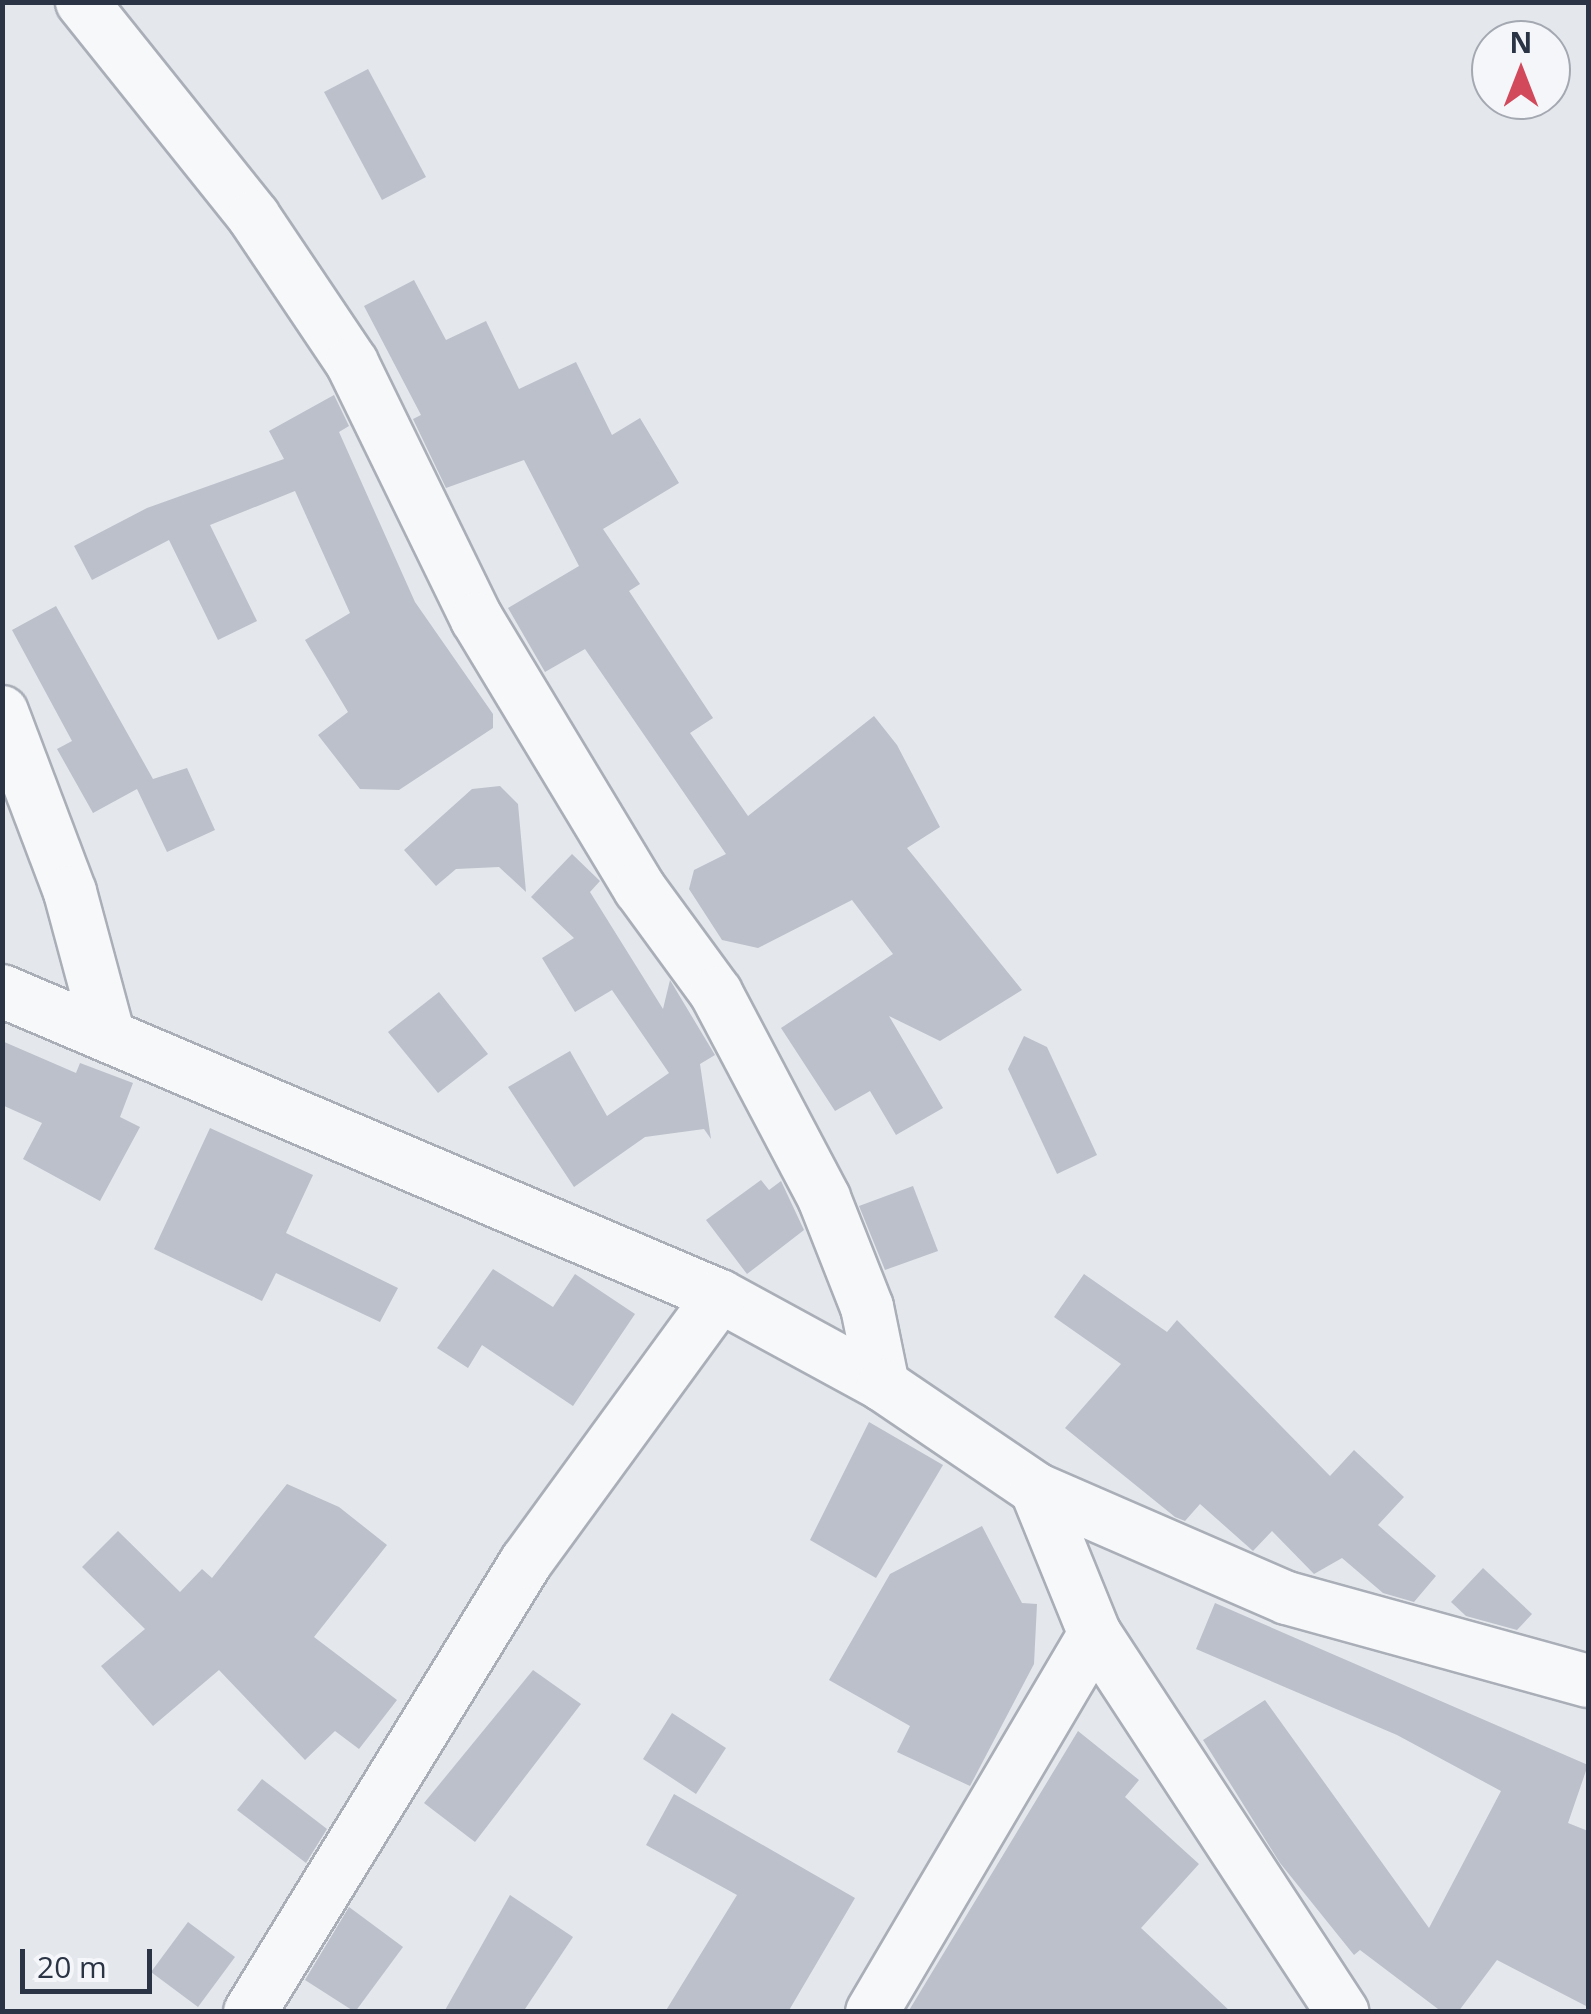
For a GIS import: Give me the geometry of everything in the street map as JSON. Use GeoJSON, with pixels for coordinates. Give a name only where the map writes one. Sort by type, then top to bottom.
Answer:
{"type":"FeatureCollection","features":[{"type":"Feature","properties":{"kind":"street"},"geometry":{"type":"LineString","coordinates":[[82,2],[254,218],[352,363],[477,618],[640,889],[716,994],[824,1198],[868,1307],[883,1385]]}},
{"type":"Feature","properties":{"kind":"street"},"geometry":{"type":"LineString","coordinates":[[2,712],[70,892],[108,1029]]}},
{"type":"Feature","properties":{"kind":"street"},"geometry":{"type":"LineString","coordinates":[[2,991],[108,1029],[720,1296],[883,1385],[1036,1489],[1287,1598],[1588,1681]]}},
{"type":"Feature","properties":{"kind":"street"},"geometry":{"type":"LineString","coordinates":[[250,2012],[526,1562],[720,1296]]}},
{"type":"Feature","properties":{"kind":"street"},"geometry":{"type":"LineString","coordinates":[[1036,1489],[1094,1634],[1342,2012]]}},
{"type":"Feature","properties":{"kind":"street"},"geometry":{"type":"LineString","coordinates":[[872,2012],[1094,1634]]}},
{"type":"Feature","properties":{"kind":"building"},"geometry":{"type":"Polygon","coordinates":[[[368,69],[426,177],[382,200],[324,92],[368,69]]]}},
{"type":"Feature","properties":{"kind":"building"},"geometry":{"type":"Polygon","coordinates":[[[414,280],[446,340],[486,321],[519,389],[576,362],[612,435],[640,418],[679,483],[603,529],[640,584],[629,591],[713,718],[690,733],[748,816],[874,716],[897,745],[940,827],[907,848],[1022,990],[940,1041],[889,1016],[943,1108],[896,1135],[870,1091],[835,1111],[781,1028],[893,954],[852,900],[758,948],[722,940],[689,889],[694,870],[726,854],[585,649],[545,672],[508,608],[579,566],[524,460],[446,488],[413,419],[421,415],[364,306],[414,280]]]}},
{"type":"Feature","properties":{"kind":"building"},"geometry":{"type":"Polygon","coordinates":[[[334,395],[349,426],[339,432],[415,602],[493,714],[493,728],[399,790],[360,789],[318,735],[348,712],[305,640],[350,613],[295,491],[210,525],[257,621],[218,640],[169,540],[92,580],[74,546],[147,508],[284,459],[269,431],[334,395]]]}},
{"type":"Feature","properties":{"kind":"building"},"geometry":{"type":"Polygon","coordinates":[[[56,606],[153,779],[187,768],[215,830],[167,852],[137,789],[93,813],[57,749],[72,741],[12,630],[56,606]]]}},
{"type":"Feature","properties":{"kind":"building"},"geometry":{"type":"Polygon","coordinates":[[[500,786],[518,804],[526,892],[499,867],[456,869],[436,886],[404,850],[472,789],[500,786]]]}},
{"type":"Feature","properties":{"kind":"building"},"geometry":{"type":"Polygon","coordinates":[[[572,854],[600,881],[590,892],[663,1009],[670,980],[715,1055],[700,1064],[711,1139],[704,1129],[645,1137],[574,1187],[508,1087],[570,1051],[607,1116],[669,1073],[612,990],[575,1012],[542,958],[574,938],[531,897],[572,854]]]}},
{"type":"Feature","properties":{"kind":"building"},"geometry":{"type":"Polygon","coordinates":[[[439,992],[488,1054],[438,1093],[388,1032],[439,992]]]}},
{"type":"Feature","properties":{"kind":"building"},"geometry":{"type":"Polygon","coordinates":[[[1024,1036],[1047,1047],[1097,1155],[1057,1174],[1008,1069],[1024,1036]]]}},
{"type":"Feature","properties":{"kind":"building"},"geometry":{"type":"Polygon","coordinates":[[[2,1041],[76,1073],[80,1063],[133,1083],[120,1117],[140,1127],[100,1201],[23,1159],[42,1123],[2,1105],[2,1041]]]}},
{"type":"Feature","properties":{"kind":"building"},"geometry":{"type":"Polygon","coordinates":[[[210,1128],[313,1175],[286,1233],[398,1288],[380,1322],[276,1273],[262,1301],[154,1249],[210,1128]]]}},
{"type":"Feature","properties":{"kind":"building"},"geometry":{"type":"Polygon","coordinates":[[[761,1180],[769,1190],[781,1181],[804,1230],[747,1274],[706,1220],[761,1180]]]}},
{"type":"Feature","properties":{"kind":"building"},"geometry":{"type":"Polygon","coordinates":[[[913,1186],[938,1251],[885,1270],[859,1206],[913,1186]]]}},
{"type":"Feature","properties":{"kind":"building"},"geometry":{"type":"Polygon","coordinates":[[[493,1269],[553,1307],[575,1274],[635,1314],[573,1406],[482,1345],[468,1368],[437,1348],[493,1269]]]}},
{"type":"Feature","properties":{"kind":"building"},"geometry":{"type":"Polygon","coordinates":[[[1084,1274],[1167,1332],[1177,1320],[1330,1476],[1354,1450],[1404,1497],[1378,1525],[1436,1576],[1414,1602],[1383,1593],[1342,1558],[1314,1574],[1272,1531],[1253,1551],[1200,1504],[1185,1521],[1175,1517],[1065,1428],[1121,1364],[1054,1317],[1084,1274]]]}},
{"type":"Feature","properties":{"kind":"building"},"geometry":{"type":"Polygon","coordinates":[[[869,1422],[943,1465],[876,1578],[810,1540],[869,1422]]]}},
{"type":"Feature","properties":{"kind":"building"},"geometry":{"type":"Polygon","coordinates":[[[287,1484],[339,1507],[387,1545],[314,1637],[397,1700],[359,1749],[335,1731],[305,1760],[219,1670],[153,1726],[101,1666],[145,1629],[82,1567],[118,1531],[180,1592],[202,1569],[212,1578],[287,1484]]]}},
{"type":"Feature","properties":{"kind":"building"},"geometry":{"type":"Polygon","coordinates":[[[982,1526],[1022,1603],[1037,1604],[1034,1664],[970,1786],[897,1752],[910,1726],[829,1680],[890,1574],[982,1526]]]}},
{"type":"Feature","properties":{"kind":"building"},"geometry":{"type":"Polygon","coordinates":[[[1483,1568],[1532,1614],[1517,1630],[1466,1616],[1451,1602],[1483,1568]]]}},
{"type":"Feature","properties":{"kind":"building"},"geometry":{"type":"Polygon","coordinates":[[[1215,1603],[1588,1765],[1568,1823],[1588,1831],[1588,2007],[1497,1960],[1458,2012],[1442,2012],[1360,1950],[1354,1955],[1280,1863],[1203,1740],[1265,1700],[1429,1928],[1501,1791],[1397,1735],[1196,1649],[1215,1603]]]}},
{"type":"Feature","properties":{"kind":"building"},"geometry":{"type":"Polygon","coordinates":[[[533,1670],[581,1704],[475,1842],[424,1803],[533,1670]]]}},
{"type":"Feature","properties":{"kind":"building"},"geometry":{"type":"Polygon","coordinates":[[[672,1713],[726,1748],[696,1794],[643,1759],[672,1713]]]}},
{"type":"Feature","properties":{"kind":"building"},"geometry":{"type":"Polygon","coordinates":[[[1078,1731],[1139,1780],[1125,1797],[1199,1864],[1141,1928],[1231,2012],[908,2012],[1078,1731]]]}},
{"type":"Feature","properties":{"kind":"building"},"geometry":{"type":"Polygon","coordinates":[[[262,1779],[327,1829],[306,1863],[237,1810],[262,1779]]]}},
{"type":"Feature","properties":{"kind":"building"},"geometry":{"type":"Polygon","coordinates":[[[674,1794],[855,1898],[788,2012],[665,2012],[737,1895],[646,1845],[674,1794]]]}},
{"type":"Feature","properties":{"kind":"building"},"geometry":{"type":"Polygon","coordinates":[[[510,1895],[573,1937],[523,2012],[444,2012],[510,1895]]]}},
{"type":"Feature","properties":{"kind":"building"},"geometry":{"type":"Polygon","coordinates":[[[349,1907],[403,1947],[355,2012],[305,1980],[349,1907]]]}},
{"type":"Feature","properties":{"kind":"building"},"geometry":{"type":"Polygon","coordinates":[[[188,1922],[235,1957],[198,2007],[151,1972],[188,1922]]]}}]}
